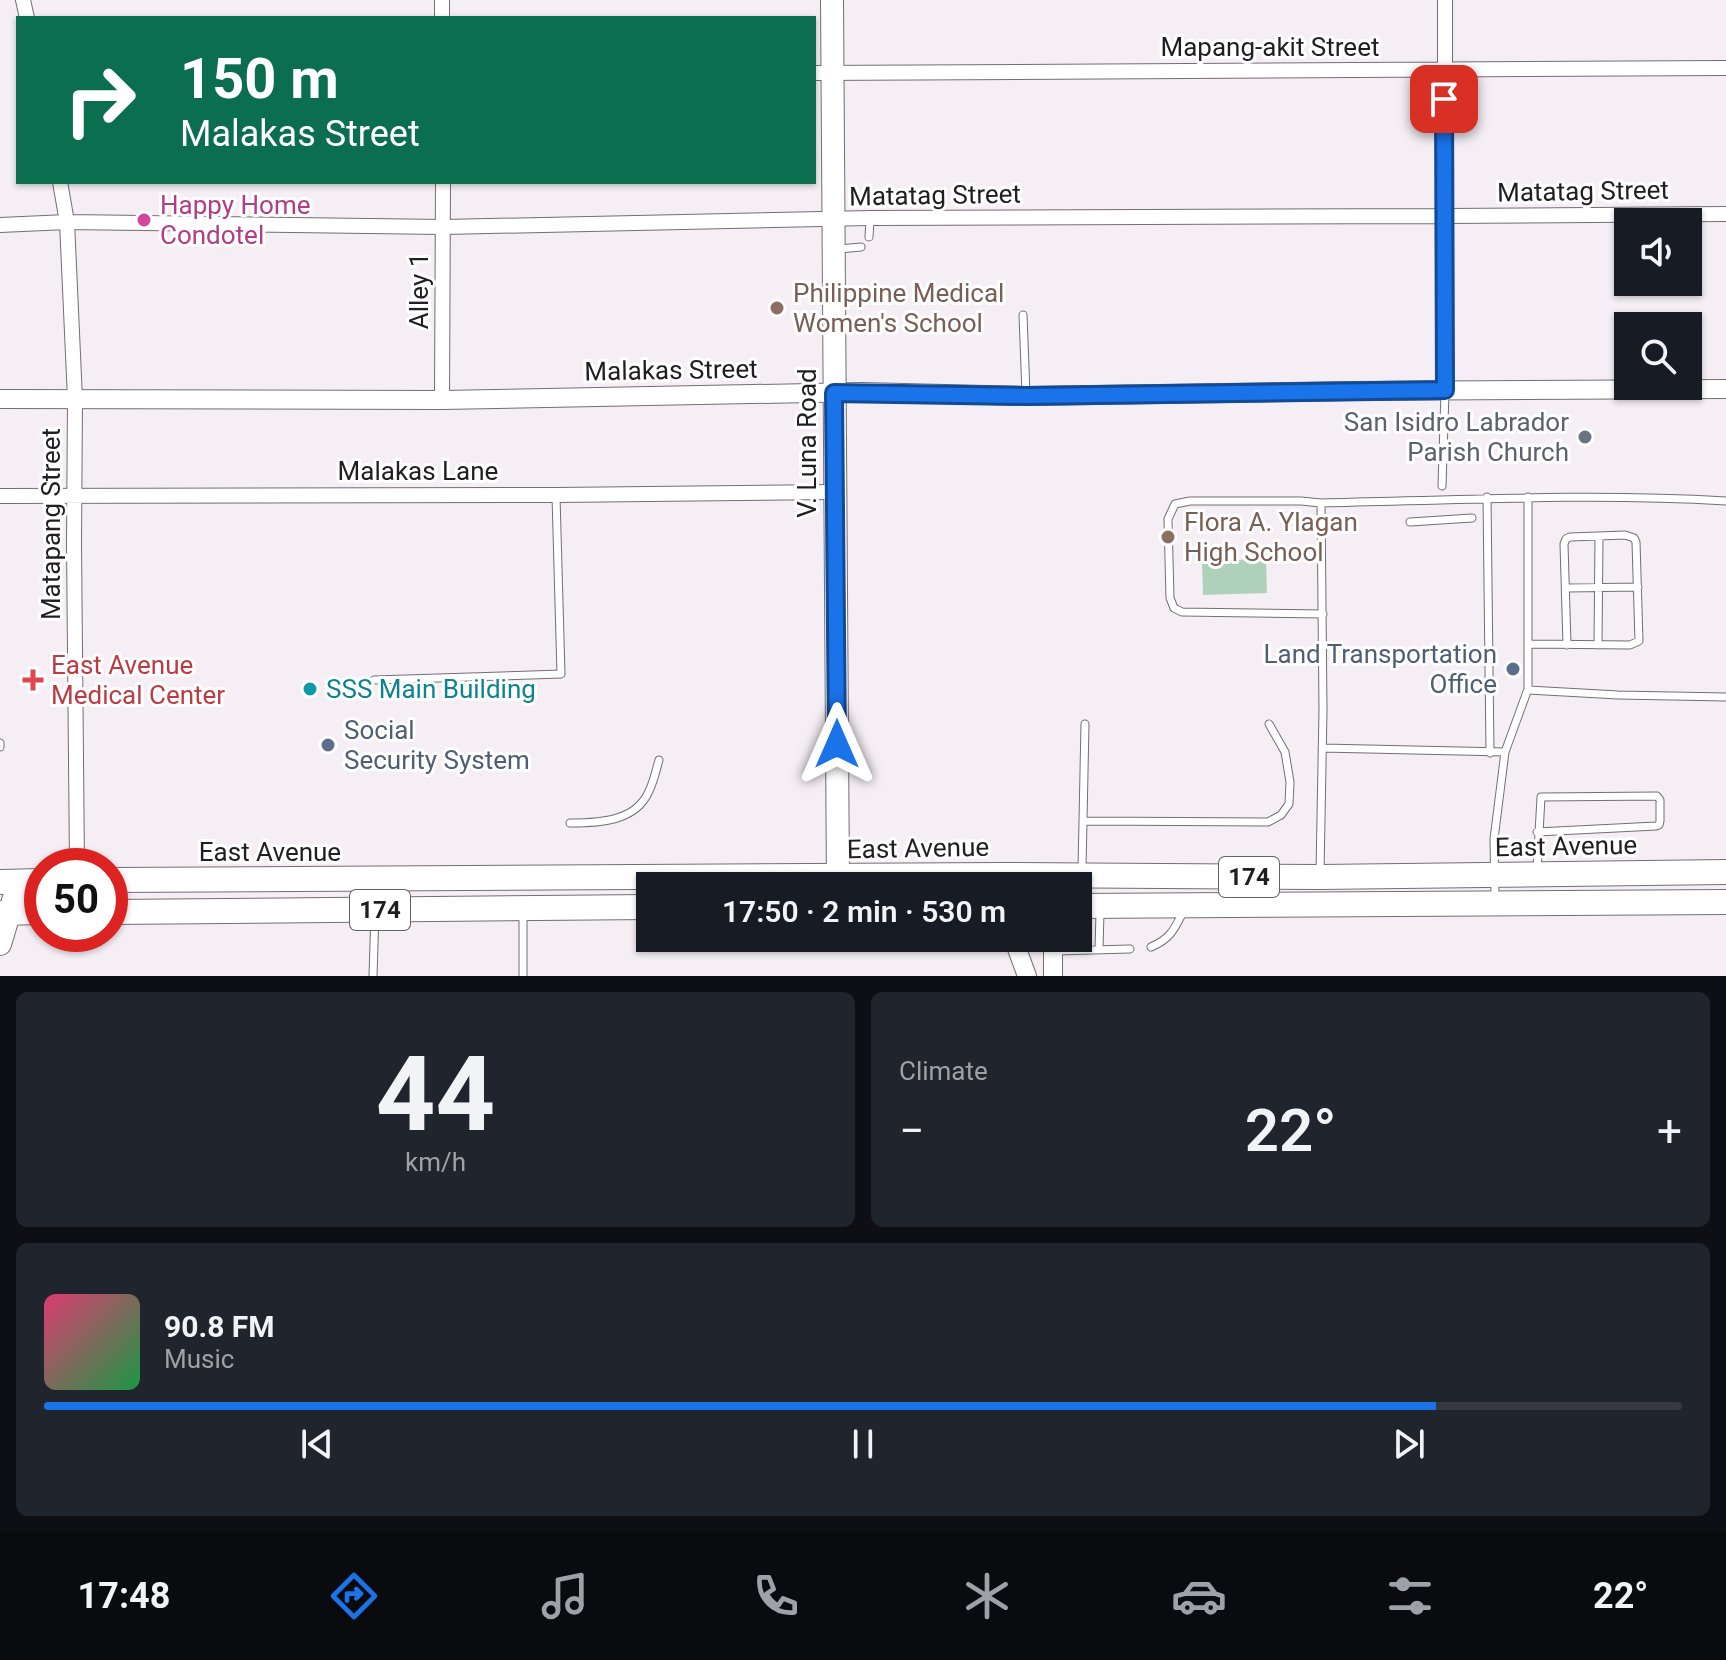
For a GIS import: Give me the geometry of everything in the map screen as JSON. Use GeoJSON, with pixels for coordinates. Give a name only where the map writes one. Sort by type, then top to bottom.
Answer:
{"type":"FeatureCollection","features":[{"type":"Feature","properties":{"kind":"main road","name":"V. Luna Road"},"geometry":{"type":"LineString","coordinates":[[832,0],[823,73],[833,249],[838,872]]}},
{"type":"Feature","properties":{"kind":"main road","name":"East Avenue"},"geometry":{"type":"LineString","coordinates":[[1092,876],[1536,876],[1726,872]]}},
{"type":"Feature","properties":{"kind":"main road","name":"East Avenue"},"geometry":{"type":"LineString","coordinates":[[128,880],[636,881]]}},
{"type":"Feature","properties":{"kind":"main road"},"geometry":{"type":"LineString","coordinates":[[0,944],[5,913],[20,881]]}},
{"type":"Feature","properties":{"kind":"main road","name":"174"},"geometry":{"type":"LineString","coordinates":[[1092,906],[1296,911],[1726,902]]}},
{"type":"Feature","properties":{"kind":"main road","name":"174"},"geometry":{"type":"LineString","coordinates":[[128,912],[636,907]]}},
{"type":"Feature","properties":{"kind":"street"},"geometry":{"type":"LineString","coordinates":[[1445,0],[1445,390]]}},
{"type":"Feature","properties":{"kind":"street","name":"Mapang-akit Street"},"geometry":{"type":"LineString","coordinates":[[823,73],[1726,68]]}},
{"type":"Feature","properties":{"kind":"street","name":"Matapang Street"},"geometry":{"type":"LineString","coordinates":[[60,184],[67,222],[75,399],[77,848]]}},
{"type":"Feature","properties":{"kind":"street","name":"Alley 1"},"geometry":{"type":"LineString","coordinates":[[442,400],[443,184]]}},
{"type":"Feature","properties":{"kind":"street","name":"Matatag Street"},"geometry":{"type":"LineString","coordinates":[[0,225],[67,222],[444,227],[870,218],[1726,214]]}},
{"type":"Feature","properties":{"kind":"street","name":"Malakas Street"},"geometry":{"type":"LineString","coordinates":[[0,399],[442,400],[834,393],[1026,396],[1726,389]]}},
{"type":"Feature","properties":{"kind":"street","name":"Malakas Lane"},"geometry":{"type":"LineString","coordinates":[[0,496],[556,498],[835,492]]}},
{"type":"Feature","properties":{"kind":"street"},"geometry":{"type":"LineString","coordinates":[[1018,952],[1027,976]]}},
{"type":"Feature","properties":{"kind":"street"},"geometry":{"type":"LineString","coordinates":[[1053,976],[1054,952]]}},
{"type":"Feature","properties":{"kind":"lane"},"geometry":{"type":"LineString","coordinates":[[869,237],[870,218]]}},
{"type":"Feature","properties":{"kind":"lane"},"geometry":{"type":"LineString","coordinates":[[833,249],[861,247]]}},
{"type":"Feature","properties":{"kind":"lane"},"geometry":{"type":"LineString","coordinates":[[1023,315],[1026,396]]}},
{"type":"Feature","properties":{"kind":"lane"},"geometry":{"type":"LineString","coordinates":[[1442,486],[1445,390]]}},
{"type":"Feature","properties":{"kind":"lane"},"geometry":{"type":"LineString","coordinates":[[1487,497],[1490,753]]}},
{"type":"Feature","properties":{"kind":"lane"},"geometry":{"type":"LineString","coordinates":[[1323,614],[1182,612],[1174,608],[1170,598],[1168,519],[1175,504],[1190,501],[1321,503],[1487,497],[1664,497],[1726,501]]}},
{"type":"Feature","properties":{"kind":"lane"},"geometry":{"type":"LineString","coordinates":[[1488,909],[1505,752],[1528,690],[1528,497]]}},
{"type":"Feature","properties":{"kind":"lane"},"geometry":{"type":"LineString","coordinates":[[374,680],[561,674],[556,498]]}},
{"type":"Feature","properties":{"kind":"lane"},"geometry":{"type":"LineString","coordinates":[[1320,877],[1321,503]]}},
{"type":"Feature","properties":{"kind":"lane"},"geometry":{"type":"LineString","coordinates":[[1410,522],[1472,518]]}},
{"type":"Feature","properties":{"kind":"lane"},"geometry":{"type":"LineString","coordinates":[[1529,644],[1567,645],[1630,645],[1639,641],[1634,538],[1625,535],[1566,539],[1567,645]]}},
{"type":"Feature","properties":{"kind":"lane"},"geometry":{"type":"LineString","coordinates":[[1598,645],[1599,536]]}},
{"type":"Feature","properties":{"kind":"lane"},"geometry":{"type":"LineString","coordinates":[[1567,588],[1638,587]]}},
{"type":"Feature","properties":{"kind":"lane"},"geometry":{"type":"LineString","coordinates":[[1528,690],[1726,697]]}},
{"type":"Feature","properties":{"kind":"lane"},"geometry":{"type":"LineString","coordinates":[[1082,872],[1085,724]]}},
{"type":"Feature","properties":{"kind":"lane"},"geometry":{"type":"LineString","coordinates":[[1083,821],[1268,822],[1281,815],[1289,804],[1290,782],[1285,752],[1269,724]]}},
{"type":"Feature","properties":{"kind":"lane"},"geometry":{"type":"LineString","coordinates":[[1322,748],[1505,752]]}},
{"type":"Feature","properties":{"kind":"lane"},"geometry":{"type":"LineString","coordinates":[[570,823],[609,820],[639,807],[649,794],[659,760]]}},
{"type":"Feature","properties":{"kind":"lane"},"geometry":{"type":"LineString","coordinates":[[1536,876],[1537,832],[1541,797],[1657,796],[1660,800],[1660,821],[1656,826],[1537,832]]}},
{"type":"Feature","properties":{"kind":"lane"},"geometry":{"type":"LineString","coordinates":[[1151,947],[1174,931],[1185,906]]}},
{"type":"Feature","properties":{"kind":"lane"},"geometry":{"type":"LineString","coordinates":[[522,907],[523,976]]}},
{"type":"Feature","properties":{"kind":"lane"},"geometry":{"type":"LineString","coordinates":[[373,976],[375,910]]}},
{"type":"Feature","properties":{"kind":"lane"},"geometry":{"type":"LineString","coordinates":[[1092,919],[1099,949]]}},
{"type":"Feature","properties":{"kind":"lane"},"geometry":{"type":"LineString","coordinates":[[1092,948],[1130,949]]}},
{"type":"Feature","properties":{"kind":"green space"},"geometry":{"type":"Polygon","coordinates":[[[1266,559],[1267,593],[1203,595],[1202,561],[1266,559]]]}},
{"type":"Feature","properties":{"kind":"place","name":"Happy Home Condotel"},"geometry":{"type":"Point","coordinates":[144,220]}},
{"type":"Feature","properties":{"kind":"place","name":"Philippine Medical Women's School"},"geometry":{"type":"Point","coordinates":[777,308]}},
{"type":"Feature","properties":{"kind":"place","name":"San Isidro Labrador Parish Church"},"geometry":{"type":"Point","coordinates":[1585,437]}},
{"type":"Feature","properties":{"kind":"place","name":"Flora A. Ylagan High School"},"geometry":{"type":"Point","coordinates":[1168,537]}},
{"type":"Feature","properties":{"kind":"place","name":"Land Transportation Office"},"geometry":{"type":"Point","coordinates":[1513,669]}},
{"type":"Feature","properties":{"kind":"place","name":"East Avenue Medical Center"},"geometry":{"type":"Point","coordinates":[33,680]}},
{"type":"Feature","properties":{"kind":"place","name":"SSS Main Building"},"geometry":{"type":"Point","coordinates":[310,689]}},
{"type":"Feature","properties":{"kind":"place","name":"Social Security System"},"geometry":{"type":"Point","coordinates":[328,745]}},
{"type":"Feature","properties":{"kind":"route"},"geometry":{"type":"LineString","coordinates":[[837,744],[834,393],[1026,396],[1445,390],[1444,99]]}}]}
